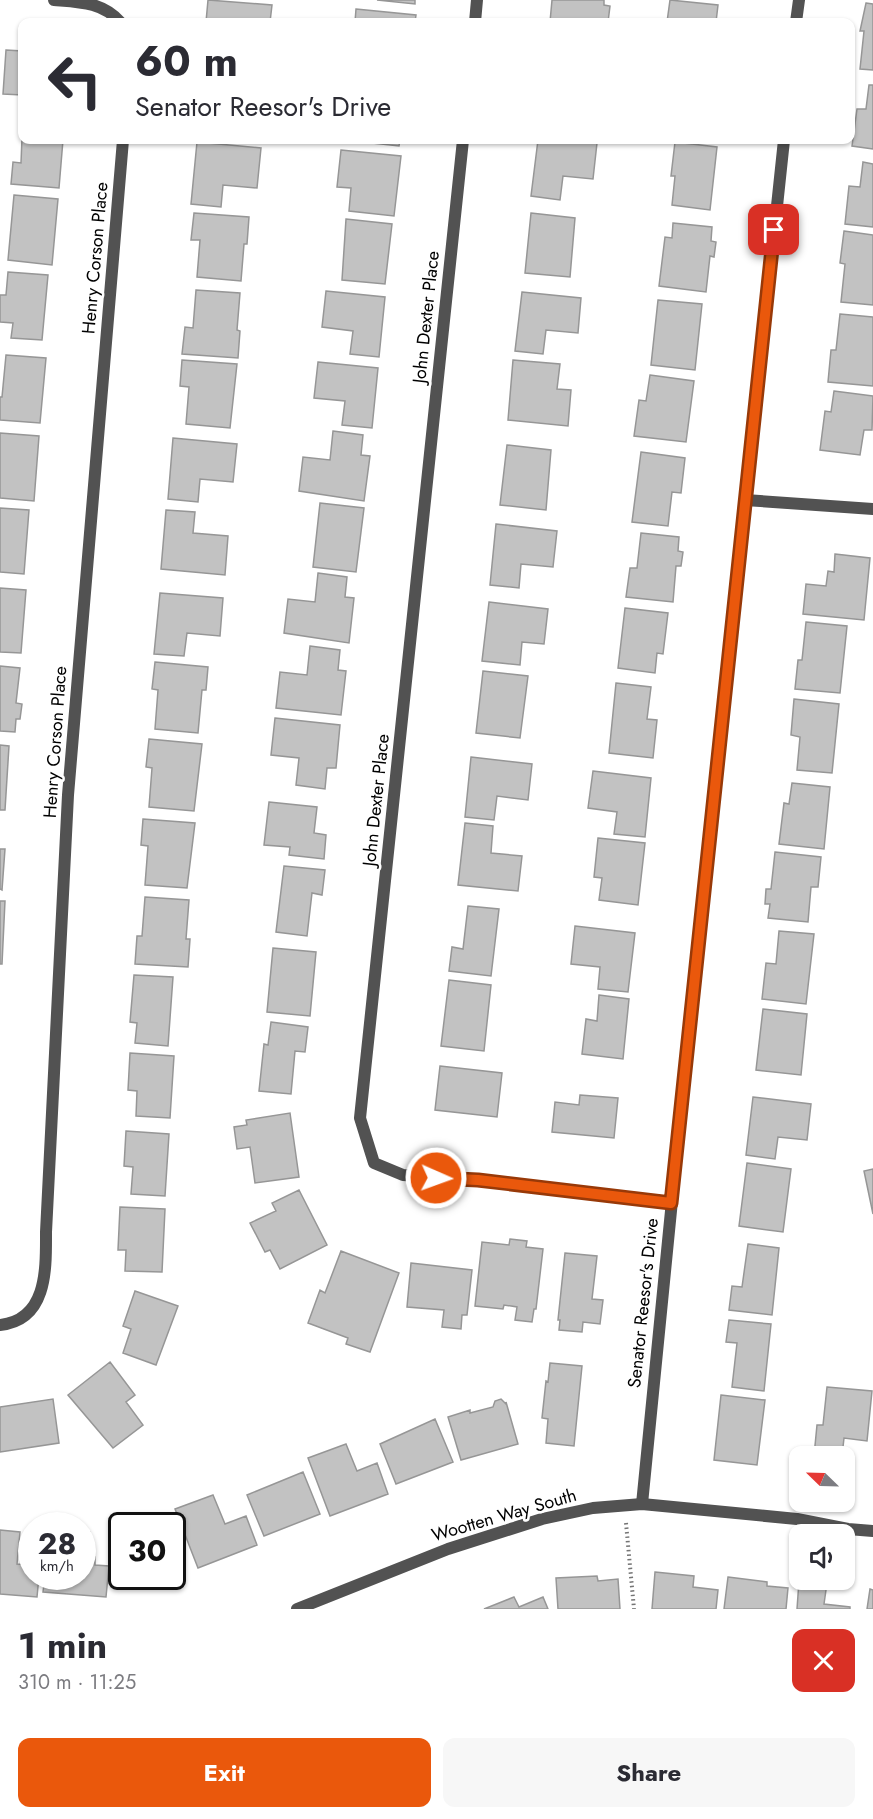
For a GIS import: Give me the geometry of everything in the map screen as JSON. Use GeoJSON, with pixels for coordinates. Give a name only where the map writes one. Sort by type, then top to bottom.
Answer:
{"type":"FeatureCollection","features":[{"type":"Feature","properties":{"kind":"street"},"geometry":{"type":"LineString","coordinates":[[54,0],[96,4],[117,18]]}},
{"type":"Feature","properties":{"kind":"street"},"geometry":{"type":"LineString","coordinates":[[475,18],[477,0]]}},
{"type":"Feature","properties":{"kind":"street"},"geometry":{"type":"LineString","coordinates":[[796,18],[798,0]]}},
{"type":"Feature","properties":{"kind":"street","name":"Henry Corson Place"},"geometry":{"type":"LineString","coordinates":[[0,1325],[13,1324],[25,1316],[36,1300],[45,1276],[68,795],[123,144]]}},
{"type":"Feature","properties":{"kind":"street","name":"John Dexter Place"},"geometry":{"type":"LineString","coordinates":[[463,144],[360,1118],[374,1163],[403,1176],[478,1180],[671,1203]]}},
{"type":"Feature","properties":{"kind":"street","name":"Senator Reesor's Drive"},"geometry":{"type":"LineString","coordinates":[[642,1504],[671,1203],[784,144]]}},
{"type":"Feature","properties":{"kind":"street"},"geometry":{"type":"LineString","coordinates":[[745,500],[873,509]]}},
{"type":"Feature","properties":{"kind":"street","name":"Wootten Way South"},"geometry":{"type":"LineString","coordinates":[[297,1609],[407,1564],[502,1531],[542,1519],[593,1508],[642,1504],[797,1519],[848,1529],[873,1531]]}},
{"type":"Feature","properties":{"kind":"path"},"geometry":{"type":"LineString","coordinates":[[624,1506],[634,1609]]}},
{"type":"Feature","properties":{"kind":"building"},"geometry":{"type":"Polygon","coordinates":[[[208,0],[272,5],[270,18],[206,18],[208,0]]]}},
{"type":"Feature","properties":{"kind":"building"},"geometry":{"type":"Polygon","coordinates":[[[377,0],[415,0],[415,4],[377,0]]]}},
{"type":"Feature","properties":{"kind":"building"},"geometry":{"type":"Polygon","coordinates":[[[552,0],[604,0],[604,5],[610,6],[608,18],[550,18],[552,0]]]}},
{"type":"Feature","properties":{"kind":"building"},"geometry":{"type":"Polygon","coordinates":[[[670,0],[718,5],[716,18],[668,18],[670,0]]]}},
{"type":"Feature","properties":{"kind":"building"},"geometry":{"type":"Polygon","coordinates":[[[866,3],[873,4],[873,70],[860,69],[864,31],[860,31],[866,3]]]}},
{"type":"Feature","properties":{"kind":"building"},"geometry":{"type":"Polygon","coordinates":[[[356,9],[416,15],[416,18],[355,18],[356,9]]]}},
{"type":"Feature","properties":{"kind":"building"},"geometry":{"type":"Polygon","coordinates":[[[6,50],[18,51],[18,95],[3,94],[6,50]]]}},
{"type":"Feature","properties":{"kind":"building"},"geometry":{"type":"Polygon","coordinates":[[[869,85],[873,85],[873,149],[852,146],[855,144],[857,109],[866,109],[869,85]]]}},
{"type":"Feature","properties":{"kind":"building"},"geometry":{"type":"Polygon","coordinates":[[[22,144],[63,144],[59,188],[11,184],[13,162],[21,163],[22,144]]]}},
{"type":"Feature","properties":{"kind":"building"},"geometry":{"type":"Polygon","coordinates":[[[197,144],[261,148],[257,188],[223,185],[221,207],[191,204],[197,144]]]}},
{"type":"Feature","properties":{"kind":"building"},"geometry":{"type":"Polygon","coordinates":[[[538,144],[597,144],[593,179],[563,176],[560,200],[531,196],[538,144]]]}},
{"type":"Feature","properties":{"kind":"building"},"geometry":{"type":"Polygon","coordinates":[[[675,144],[717,147],[710,210],[672,205],[675,176],[671,176],[675,144]]]}},
{"type":"Feature","properties":{"kind":"building"},"geometry":{"type":"Polygon","coordinates":[[[341,150],[401,156],[394,216],[349,211],[351,188],[337,187],[341,150]]]}},
{"type":"Feature","properties":{"kind":"building"},"geometry":{"type":"Polygon","coordinates":[[[863,162],[873,164],[873,227],[845,224],[849,186],[860,187],[863,162]]]}},
{"type":"Feature","properties":{"kind":"building"},"geometry":{"type":"Polygon","coordinates":[[[14,195],[58,199],[52,265],[8,260],[14,195]]]}},
{"type":"Feature","properties":{"kind":"building"},"geometry":{"type":"Polygon","coordinates":[[[194,213],[249,217],[241,281],[197,277],[200,240],[191,240],[194,213]]]}},
{"type":"Feature","properties":{"kind":"building"},"geometry":{"type":"Polygon","coordinates":[[[531,213],[575,218],[570,277],[525,273],[531,213]]]}},
{"type":"Feature","properties":{"kind":"building"},"geometry":{"type":"Polygon","coordinates":[[[346,219],[392,224],[385,284],[342,280],[346,219]]]}},
{"type":"Feature","properties":{"kind":"building"},"geometry":{"type":"Polygon","coordinates":[[[673,223],[712,227],[711,241],[716,242],[714,257],[710,256],[706,292],[659,286],[665,237],[672,238],[673,223]]]}},
{"type":"Feature","properties":{"kind":"building"},"geometry":{"type":"Polygon","coordinates":[[[844,231],[873,235],[873,305],[841,302],[845,264],[840,263],[844,231]]]}},
{"type":"Feature","properties":{"kind":"building"},"geometry":{"type":"Polygon","coordinates":[[[8,272],[48,275],[42,340],[11,338],[13,323],[0,322],[0,295],[6,295],[8,272]]]}},
{"type":"Feature","properties":{"kind":"building"},"geometry":{"type":"Polygon","coordinates":[[[196,290],[240,293],[237,330],[240,331],[238,358],[182,354],[185,327],[193,328],[196,290]]]}},
{"type":"Feature","properties":{"kind":"building"},"geometry":{"type":"Polygon","coordinates":[[[326,291],[385,297],[379,357],[350,354],[353,331],[322,327],[326,291]]]}},
{"type":"Feature","properties":{"kind":"building"},"geometry":{"type":"Polygon","coordinates":[[[522,292],[581,298],[578,333],[546,330],[543,354],[515,351],[522,292]]]}},
{"type":"Feature","properties":{"kind":"building"},"geometry":{"type":"Polygon","coordinates":[[[658,300],[702,304],[695,370],[651,365],[658,300]]]}},
{"type":"Feature","properties":{"kind":"building"},"geometry":{"type":"Polygon","coordinates":[[[840,314],[873,317],[873,386],[828,382],[831,350],[836,350],[840,314]]]}},
{"type":"Feature","properties":{"kind":"building"},"geometry":{"type":"Polygon","coordinates":[[[6,355],[46,358],[40,423],[0,420],[0,397],[2,397],[6,355]]]}},
{"type":"Feature","properties":{"kind":"building"},"geometry":{"type":"Polygon","coordinates":[[[182,360],[237,364],[230,428],[186,424],[189,387],[180,386],[182,360]]]}},
{"type":"Feature","properties":{"kind":"building"},"geometry":{"type":"Polygon","coordinates":[[[513,360],[560,364],[557,389],[571,390],[568,426],[508,420],[513,360]]]}},
{"type":"Feature","properties":{"kind":"building"},"geometry":{"type":"Polygon","coordinates":[[[318,362],[378,368],[372,428],[342,425],[345,401],[314,398],[318,362]]]}},
{"type":"Feature","properties":{"kind":"building"},"geometry":{"type":"Polygon","coordinates":[[[650,375],[694,381],[686,442],[634,436],[639,400],[646,401],[650,375]]]}},
{"type":"Feature","properties":{"kind":"building"},"geometry":{"type":"Polygon","coordinates":[[[834,391],[873,396],[872,430],[864,430],[860,455],[820,450],[825,411],[831,412],[834,391]]]}},
{"type":"Feature","properties":{"kind":"building"},"geometry":{"type":"Polygon","coordinates":[[[333,431],[363,435],[361,455],[370,456],[364,501],[299,491],[303,457],[330,460],[333,431]]]}},
{"type":"Feature","properties":{"kind":"building"},"geometry":{"type":"Polygon","coordinates":[[[0,433],[39,436],[34,501],[0,498],[0,433]]]}},
{"type":"Feature","properties":{"kind":"building"},"geometry":{"type":"Polygon","coordinates":[[[173,438],[237,444],[233,482],[200,479],[198,502],[168,499],[173,438]]]}},
{"type":"Feature","properties":{"kind":"building"},"geometry":{"type":"Polygon","coordinates":[[[507,445],[551,450],[546,510],[500,505],[507,445]]]}},
{"type":"Feature","properties":{"kind":"building"},"geometry":{"type":"Polygon","coordinates":[[[641,452],[685,458],[681,493],[672,492],[668,526],[632,522],[641,452]]]}},
{"type":"Feature","properties":{"kind":"building"},"geometry":{"type":"Polygon","coordinates":[[[320,503],[364,508],[356,572],[313,567],[320,503]]]}},
{"type":"Feature","properties":{"kind":"building"},"geometry":{"type":"Polygon","coordinates":[[[0,508],[29,510],[24,574],[0,572],[0,508]]]}},
{"type":"Feature","properties":{"kind":"building"},"geometry":{"type":"Polygon","coordinates":[[[166,510],[195,512],[193,533],[228,536],[225,575],[161,569],[166,510]]]}},
{"type":"Feature","properties":{"kind":"building"},"geometry":{"type":"Polygon","coordinates":[[[496,524],[557,531],[553,567],[521,564],[519,588],[490,585],[496,524]]]}},
{"type":"Feature","properties":{"kind":"building"},"geometry":{"type":"Polygon","coordinates":[[[641,533],[679,537],[678,551],[683,552],[681,566],[676,566],[673,602],[626,597],[630,568],[637,568],[641,533]]]}},
{"type":"Feature","properties":{"kind":"building"},"geometry":{"type":"Polygon","coordinates":[[[835,554],[870,558],[864,620],[803,614],[806,584],[826,586],[828,571],[834,572],[835,554]]]}},
{"type":"Feature","properties":{"kind":"building"},"geometry":{"type":"Polygon","coordinates":[[[318,573],[347,577],[345,597],[354,598],[349,643],[284,633],[288,599],[315,602],[318,573]]]}},
{"type":"Feature","properties":{"kind":"building"},"geometry":{"type":"Polygon","coordinates":[[[0,588],[26,590],[21,653],[0,652],[0,588]]]}},
{"type":"Feature","properties":{"kind":"building"},"geometry":{"type":"Polygon","coordinates":[[[160,593],[223,598],[220,636],[187,633],[184,656],[154,654],[160,593]]]}},
{"type":"Feature","properties":{"kind":"building"},"geometry":{"type":"Polygon","coordinates":[[[489,602],[548,609],[544,644],[522,642],[520,665],[482,661],[489,602]]]}},
{"type":"Feature","properties":{"kind":"building"},"geometry":{"type":"Polygon","coordinates":[[[625,608],[668,613],[663,654],[657,653],[655,673],[618,668],[625,608]]]}},
{"type":"Feature","properties":{"kind":"building"},"geometry":{"type":"Polygon","coordinates":[[[806,622],[847,626],[840,693],[795,689],[798,660],[802,660],[806,622]]]}},
{"type":"Feature","properties":{"kind":"building"},"geometry":{"type":"Polygon","coordinates":[[[310,646],[340,650],[338,670],[346,671],[341,715],[276,708],[280,672],[307,675],[310,646]]]}},
{"type":"Feature","properties":{"kind":"building"},"geometry":{"type":"Polygon","coordinates":[[[155,662],[208,667],[206,690],[202,690],[198,733],[155,729],[158,690],[152,689],[155,662]]]}},
{"type":"Feature","properties":{"kind":"building"},"geometry":{"type":"Polygon","coordinates":[[[0,666],[20,668],[16,703],[22,704],[20,719],[16,719],[15,732],[0,731],[0,666]]]}},
{"type":"Feature","properties":{"kind":"building"},"geometry":{"type":"Polygon","coordinates":[[[483,671],[528,676],[520,738],[476,733],[483,671]]]}},
{"type":"Feature","properties":{"kind":"building"},"geometry":{"type":"Polygon","coordinates":[[[616,683],[651,687],[647,719],[657,720],[653,758],[609,753],[616,683]]]}},
{"type":"Feature","properties":{"kind":"building"},"geometry":{"type":"Polygon","coordinates":[[[794,699],[839,704],[832,773],[797,770],[800,737],[791,735],[794,699]]]}},
{"type":"Feature","properties":{"kind":"building"},"geometry":{"type":"Polygon","coordinates":[[[275,718],[340,725],[336,768],[327,768],[325,789],[296,785],[299,758],[271,755],[275,718]]]}},
{"type":"Feature","properties":{"kind":"building"},"geometry":{"type":"Polygon","coordinates":[[[149,739],[202,744],[194,811],[149,807],[152,768],[146,767],[149,739]]]}},
{"type":"Feature","properties":{"kind":"building"},"geometry":{"type":"Polygon","coordinates":[[[0,745],[9,746],[5,810],[0,810],[0,745]]]}},
{"type":"Feature","properties":{"kind":"building"},"geometry":{"type":"Polygon","coordinates":[[[471,757],[532,764],[528,800],[497,796],[494,820],[465,817],[471,757]]]}},
{"type":"Feature","properties":{"kind":"building"},"geometry":{"type":"Polygon","coordinates":[[[593,771],[651,778],[645,837],[614,834],[617,812],[588,808],[593,771]]]}},
{"type":"Feature","properties":{"kind":"building"},"geometry":{"type":"Polygon","coordinates":[[[792,783],[830,787],[824,849],[779,844],[784,803],[789,804],[792,783]]]}},
{"type":"Feature","properties":{"kind":"building"},"geometry":{"type":"Polygon","coordinates":[[[269,802],[317,807],[314,833],[326,835],[324,859],[289,855],[290,847],[264,845],[269,802]]]}},
{"type":"Feature","properties":{"kind":"building"},"geometry":{"type":"Polygon","coordinates":[[[143,819],[195,823],[187,888],[145,885],[148,846],[141,845],[143,819]]]}},
{"type":"Feature","properties":{"kind":"building"},"geometry":{"type":"Polygon","coordinates":[[[465,823],[493,826],[491,853],[522,856],[518,891],[458,885],[465,823]]]}},
{"type":"Feature","properties":{"kind":"building"},"geometry":{"type":"Polygon","coordinates":[[[598,838],[645,843],[638,905],[599,900],[602,878],[594,877],[598,838]]]}},
{"type":"Feature","properties":{"kind":"building"},"geometry":{"type":"Polygon","coordinates":[[[0,849],[5,849],[2,890],[0,889],[0,849]]]}},
{"type":"Feature","properties":{"kind":"building"},"geometry":{"type":"Polygon","coordinates":[[[775,852],[821,857],[818,887],[811,887],[808,922],[768,918],[770,904],[765,904],[766,889],[771,889],[775,852]]]}},
{"type":"Feature","properties":{"kind":"building"},"geometry":{"type":"Polygon","coordinates":[[[284,866],[325,870],[322,895],[312,893],[307,936],[276,932],[284,866]]]}},
{"type":"Feature","properties":{"kind":"building"},"geometry":{"type":"Polygon","coordinates":[[[145,897],[189,900],[186,939],[190,939],[188,967],[135,964],[137,936],[142,936],[145,897]]]}},
{"type":"Feature","properties":{"kind":"building"},"geometry":{"type":"Polygon","coordinates":[[[0,901],[5,901],[2,964],[0,964],[0,901]]]}},
{"type":"Feature","properties":{"kind":"building"},"geometry":{"type":"Polygon","coordinates":[[[468,906],[499,909],[491,976],[449,971],[452,947],[463,949],[468,906]]]}},
{"type":"Feature","properties":{"kind":"building"},"geometry":{"type":"Polygon","coordinates":[[[575,926],[635,933],[628,992],[598,989],[600,967],[571,964],[575,926]]]}},
{"type":"Feature","properties":{"kind":"building"},"geometry":{"type":"Polygon","coordinates":[[[779,931],[814,934],[806,1004],[762,999],[766,963],[776,964],[779,931]]]}},
{"type":"Feature","properties":{"kind":"building"},"geometry":{"type":"Polygon","coordinates":[[[273,948],[316,952],[310,1016],[267,1012],[273,948]]]}},
{"type":"Feature","properties":{"kind":"building"},"geometry":{"type":"Polygon","coordinates":[[[134,975],[173,977],[168,1046],[135,1043],[137,1023],[130,1022],[134,975]]]}},
{"type":"Feature","properties":{"kind":"building"},"geometry":{"type":"Polygon","coordinates":[[[449,980],[491,985],[484,1051],[441,1046],[449,980]]]}},
{"type":"Feature","properties":{"kind":"building"},"geometry":{"type":"Polygon","coordinates":[[[599,995],[629,999],[623,1059],[582,1054],[586,1019],[597,1021],[599,995]]]}},
{"type":"Feature","properties":{"kind":"building"},"geometry":{"type":"Polygon","coordinates":[[[763,1009],[807,1014],[801,1075],[756,1070],[763,1009]]]}},
{"type":"Feature","properties":{"kind":"building"},"geometry":{"type":"Polygon","coordinates":[[[271,1022],[308,1027],[305,1052],[295,1051],[291,1094],[259,1091],[264,1044],[268,1045],[271,1022]]]}},
{"type":"Feature","properties":{"kind":"building"},"geometry":{"type":"Polygon","coordinates":[[[130,1053],[174,1056],[170,1118],[136,1116],[137,1091],[128,1090],[130,1053]]]}},
{"type":"Feature","properties":{"kind":"building"},"geometry":{"type":"Polygon","coordinates":[[[440,1066],[502,1073],[497,1117],[435,1110],[440,1066]]]}},
{"type":"Feature","properties":{"kind":"building"},"geometry":{"type":"Polygon","coordinates":[[[580,1095],[618,1098],[614,1138],[552,1132],[555,1102],[579,1105],[580,1095]]]}},
{"type":"Feature","properties":{"kind":"building"},"geometry":{"type":"Polygon","coordinates":[[[753,1097],[811,1104],[807,1140],[778,1137],[775,1159],[746,1155],[753,1097]]]}},
{"type":"Feature","properties":{"kind":"building"},"geometry":{"type":"Polygon","coordinates":[[[290,1113],[299,1177],[255,1183],[250,1147],[237,1149],[234,1127],[247,1125],[246,1120],[290,1113]]]}},
{"type":"Feature","properties":{"kind":"building"},"geometry":{"type":"Polygon","coordinates":[[[126,1131],[169,1134],[165,1196],[131,1194],[133,1167],[124,1166],[126,1131]]]}},
{"type":"Feature","properties":{"kind":"building"},"geometry":{"type":"Polygon","coordinates":[[[747,1163],[791,1169],[783,1232],[739,1226],[747,1163]]]}},
{"type":"Feature","properties":{"kind":"building"},"geometry":{"type":"Polygon","coordinates":[[[873,1169],[873,1214],[864,1171],[873,1169]]]}},
{"type":"Feature","properties":{"kind":"building"},"geometry":{"type":"Polygon","coordinates":[[[299,1190],[327,1245],[280,1269],[270,1250],[265,1252],[250,1223],[276,1211],[272,1203],[299,1190]]]}},
{"type":"Feature","properties":{"kind":"building"},"geometry":{"type":"Polygon","coordinates":[[[120,1207],[165,1209],[162,1272],[125,1271],[126,1250],[118,1250],[120,1207]]]}},
{"type":"Feature","properties":{"kind":"building"},"geometry":{"type":"Polygon","coordinates":[[[510,1239],[527,1241],[526,1247],[543,1249],[536,1309],[534,1309],[532,1322],[515,1320],[517,1307],[504,1305],[503,1309],[475,1306],[482,1242],[509,1245],[510,1239]]]}},
{"type":"Feature","properties":{"kind":"building"},"geometry":{"type":"Polygon","coordinates":[[[748,1244],[779,1248],[772,1315],[729,1310],[732,1286],[742,1287],[748,1244]]]}},
{"type":"Feature","properties":{"kind":"building"},"geometry":{"type":"Polygon","coordinates":[[[341,1251],[399,1273],[370,1352],[346,1344],[348,1338],[308,1323],[320,1290],[325,1293],[341,1251]]]}},
{"type":"Feature","properties":{"kind":"building"},"geometry":{"type":"Polygon","coordinates":[[[565,1253],[597,1256],[592,1299],[603,1300],[600,1324],[583,1322],[582,1332],[559,1330],[565,1253]]]}},
{"type":"Feature","properties":{"kind":"building"},"geometry":{"type":"Polygon","coordinates":[[[411,1263],[472,1270],[467,1315],[462,1315],[461,1329],[442,1327],[444,1310],[407,1307],[411,1263]]]}},
{"type":"Feature","properties":{"kind":"building"},"geometry":{"type":"Polygon","coordinates":[[[135,1291],[178,1306],[156,1365],[123,1353],[131,1329],[123,1326],[135,1291]]]}},
{"type":"Feature","properties":{"kind":"building"},"geometry":{"type":"Polygon","coordinates":[[[729,1320],[771,1324],[764,1391],[732,1387],[737,1343],[726,1342],[729,1320]]]}},
{"type":"Feature","properties":{"kind":"building"},"geometry":{"type":"Polygon","coordinates":[[[110,1362],[135,1395],[126,1402],[143,1425],[113,1448],[68,1395],[110,1362]]]}},
{"type":"Feature","properties":{"kind":"building"},"geometry":{"type":"Polygon","coordinates":[[[550,1363],[582,1366],[574,1446],[546,1443],[548,1419],[542,1418],[550,1363]]]}},
{"type":"Feature","properties":{"kind":"building"},"geometry":{"type":"Polygon","coordinates":[[[827,1387],[872,1391],[867,1441],[844,1438],[843,1446],[815,1446],[817,1425],[823,1425],[827,1387]]]}},
{"type":"Feature","properties":{"kind":"building"},"geometry":{"type":"Polygon","coordinates":[[[721,1395],[765,1400],[757,1465],[714,1460],[721,1395]]]}},
{"type":"Feature","properties":{"kind":"building"},"geometry":{"type":"Polygon","coordinates":[[[53,1399],[59,1443],[0,1452],[0,1407],[53,1399]]]}},
{"type":"Feature","properties":{"kind":"building"},"geometry":{"type":"Polygon","coordinates":[[[501,1399],[506,1404],[506,1402],[518,1444],[461,1460],[448,1417],[470,1410],[470,1413],[493,1407],[495,1401],[501,1399]]]}},
{"type":"Feature","properties":{"kind":"building"},"geometry":{"type":"Polygon","coordinates":[[[435,1419],[453,1462],[396,1484],[380,1444],[435,1419]]]}},
{"type":"Feature","properties":{"kind":"building"},"geometry":{"type":"Polygon","coordinates":[[[346,1444],[357,1471],[377,1463],[388,1494],[330,1516],[308,1458],[346,1444]]]}},
{"type":"Feature","properties":{"kind":"building"},"geometry":{"type":"Polygon","coordinates":[[[303,1472],[320,1514],[264,1536],[247,1495],[303,1472]]]}},
{"type":"Feature","properties":{"kind":"building"},"geometry":{"type":"Polygon","coordinates":[[[213,1495],[225,1524],[246,1516],[257,1545],[198,1568],[186,1537],[186,1512],[176,1512],[175,1509],[213,1495]]]}},
{"type":"Feature","properties":{"kind":"building"},"geometry":{"type":"Polygon","coordinates":[[[0,1530],[18,1532],[18,1590],[38,1590],[37,1597],[0,1594],[0,1530]]]}},
{"type":"Feature","properties":{"kind":"building"},"geometry":{"type":"Polygon","coordinates":[[[96,1565],[108,1566],[106,1597],[43,1592],[43,1590],[96,1590],[96,1565]]]}},
{"type":"Feature","properties":{"kind":"building"},"geometry":{"type":"Polygon","coordinates":[[[655,1572],[694,1576],[693,1587],[718,1590],[716,1609],[652,1609],[655,1572]]]}},
{"type":"Feature","properties":{"kind":"building"},"geometry":{"type":"Polygon","coordinates":[[[597,1576],[598,1581],[618,1579],[620,1609],[558,1609],[556,1578],[597,1576]]]}},
{"type":"Feature","properties":{"kind":"building"},"geometry":{"type":"Polygon","coordinates":[[[728,1577],[767,1582],[767,1586],[788,1588],[786,1609],[724,1609],[728,1577]]]}},
{"type":"Feature","properties":{"kind":"building"},"geometry":{"type":"Polygon","coordinates":[[[870,1589],[873,1590],[873,1609],[867,1609],[870,1589]]]}},
{"type":"Feature","properties":{"kind":"building"},"geometry":{"type":"Polygon","coordinates":[[[798,1590],[826,1590],[824,1604],[850,1607],[850,1609],[797,1609],[798,1590]]]}},
{"type":"Feature","properties":{"kind":"building"},"geometry":{"type":"Polygon","coordinates":[[[514,1597],[519,1607],[543,1597],[548,1609],[484,1609],[514,1597]]]}},
{"type":"Feature","properties":{"kind":"route"},"geometry":{"type":"LineString","coordinates":[[436,1178],[478,1180],[671,1203],[774,230]]}}]}
